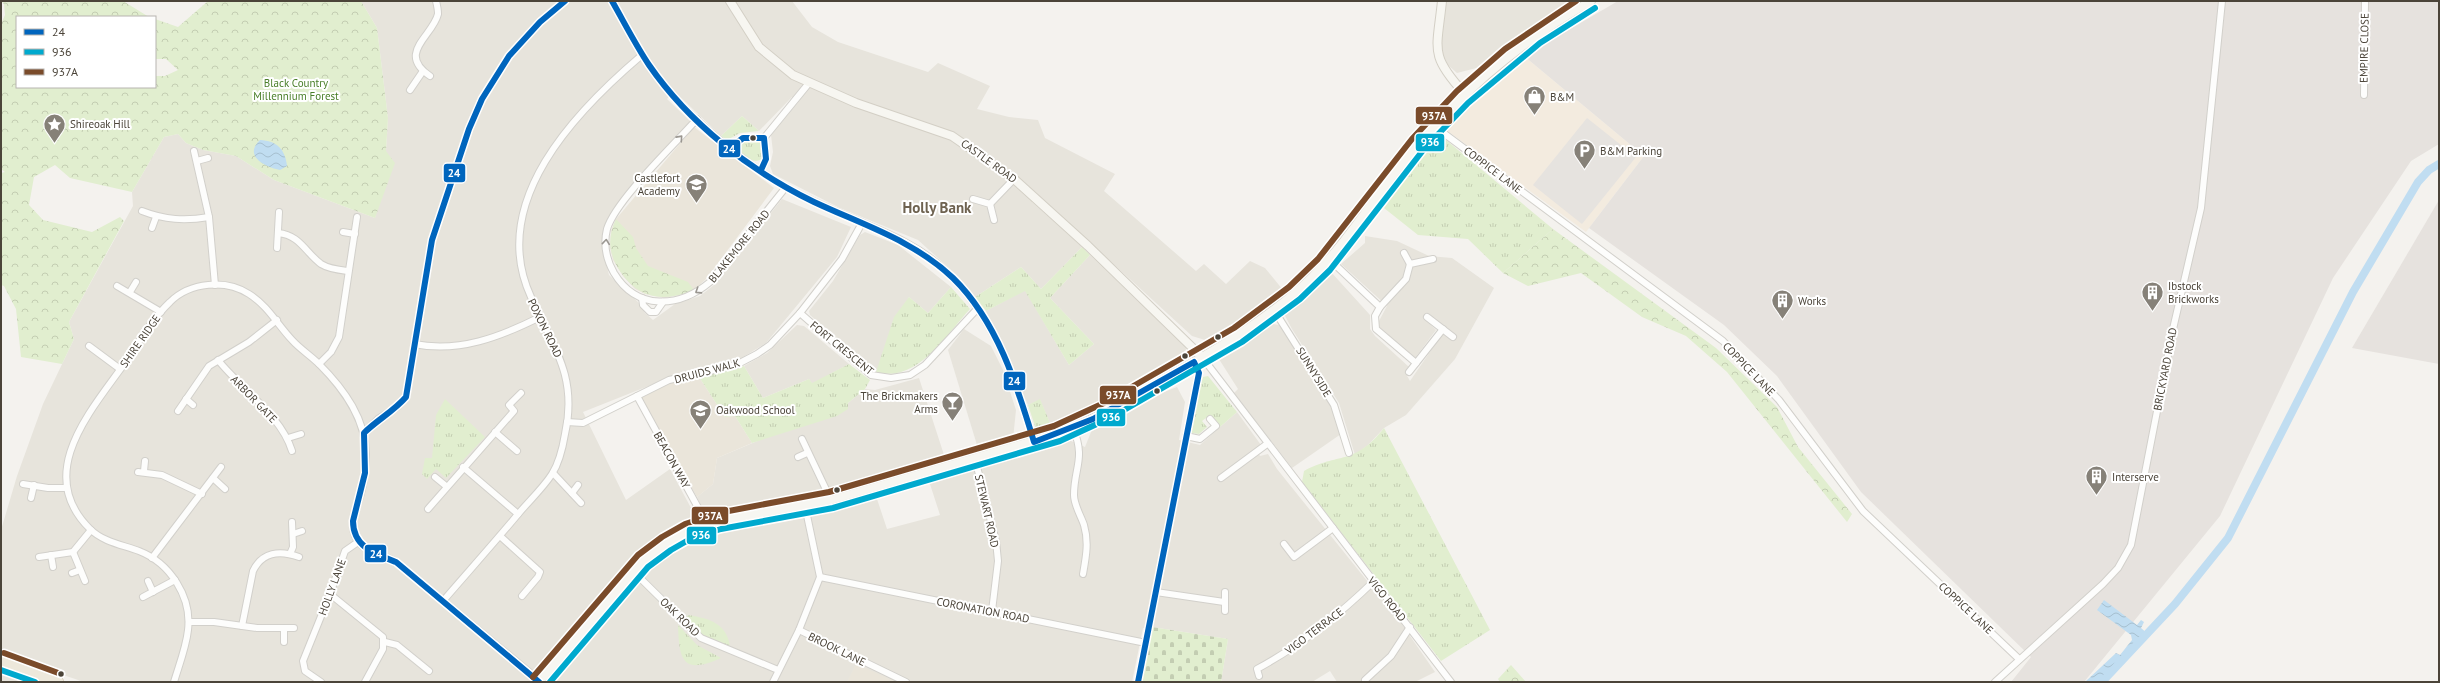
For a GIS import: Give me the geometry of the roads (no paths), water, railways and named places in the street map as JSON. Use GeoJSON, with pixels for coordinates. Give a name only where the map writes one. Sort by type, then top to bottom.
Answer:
{"type":"FeatureCollection","features":[{"type":"Feature","properties":{"kind":"highway"},"geometry":{"type":"LineString","coordinates":[[1,661],[58,682]]}},
{"type":"Feature","properties":{"kind":"main road","name":"CASTLE ROAD"},"geometry":{"type":"LineString","coordinates":[[730,1],[759,47],[793,75],[856,103],[952,136],[1014,179],[1088,246],[1202,357]]}},
{"type":"Feature","properties":{"kind":"main road"},"geometry":{"type":"LineString","coordinates":[[1442,1],[1437,51],[1440,63],[1464,93]]}},
{"type":"Feature","properties":{"kind":"main road"},"geometry":{"type":"LineString","coordinates":[[540,681],[634,572],[667,543],[707,524],[831,500],[975,460],[1034,442],[1073,428],[1194,362],[1246,330],[1274,310],[1329,259],[1357,226],[1397,170],[1464,93],[1520,48],[1591,1]]}},
{"type":"Feature","properties":{"kind":"street"},"geometry":{"type":"LineString","coordinates":[[430,76],[423,71],[417,60],[416,47],[438,14],[436,1]]}},
{"type":"Feature","properties":{"kind":"street"},"geometry":{"type":"LineString","coordinates":[[540,681],[396,562],[368,551],[358,542],[353,530],[353,521],[364,480],[366,458],[364,433],[378,419],[401,404],[406,397],[432,240],[448,187],[482,99],[493,79],[522,41],[564,1]]}},
{"type":"Feature","properties":{"kind":"street"},"geometry":{"type":"LineString","coordinates":[[612,1],[642,55],[662,83],[697,119],[730,148],[786,187],[906,242],[923,253],[953,279],[978,308],[1004,354],[1014,379],[1034,442]]}},
{"type":"Feature","properties":{"kind":"street","name":"BRICKYARD ROAD"},"geometry":{"type":"LineString","coordinates":[[1995,682],[2104,584],[2118,568],[2131,545],[2173,329],[2201,208],[2222,1]]}},
{"type":"Feature","properties":{"kind":"street","name":"EMPIRE CLOSE"},"geometry":{"type":"LineString","coordinates":[[2364,95],[2365,1]]}},
{"type":"Feature","properties":{"kind":"street","name":"POXON ROAD"},"geometry":{"type":"LineString","coordinates":[[443,601],[553,473],[567,422],[569,399],[564,368],[550,333],[529,295],[520,245],[526,202],[539,170],[552,150],[605,86],[642,55]]}},
{"type":"Feature","properties":{"kind":"street"},"geometry":{"type":"LineString","coordinates":[[410,90],[423,71]]}},
{"type":"Feature","properties":{"kind":"street"},"geometry":{"type":"LineString","coordinates":[[761,170],[766,159],[764,138],[809,83]]}},
{"type":"Feature","properties":{"kind":"street","name":"BLAKEMORE ROAD"},"geometry":{"type":"LineString","coordinates":[[697,119],[620,206],[607,230],[605,247],[608,263],[619,280],[631,292],[642,298],[663,302],[680,300],[697,293],[710,282],[786,187]]}},
{"type":"Feature","properties":{"kind":"street","name":"COPPICE LANE"},"geometry":{"type":"LineString","coordinates":[[1434,126],[1723,341],[1779,400],[1863,511],[2019,659]]}},
{"type":"Feature","properties":{"kind":"street"},"geometry":{"type":"LineString","coordinates":[[730,148],[743,138],[764,138]]}},
{"type":"Feature","properties":{"kind":"street"},"geometry":{"type":"LineString","coordinates":[[194,151],[209,218],[215,284]]}},
{"type":"Feature","properties":{"kind":"street"},"geometry":{"type":"LineString","coordinates":[[197,161],[208,158]]}},
{"type":"Feature","properties":{"kind":"street"},"geometry":{"type":"LineString","coordinates":[[990,204],[1014,179]]}},
{"type":"Feature","properties":{"kind":"street"},"geometry":{"type":"LineString","coordinates":[[973,199],[990,204]]}},
{"type":"Feature","properties":{"kind":"street"},"geometry":{"type":"LineString","coordinates":[[990,204],[994,220]]}},
{"type":"Feature","properties":{"kind":"street"},"geometry":{"type":"LineString","coordinates":[[142,211],[156,217],[174,220],[209,218]]}},
{"type":"Feature","properties":{"kind":"street"},"geometry":{"type":"LineString","coordinates":[[277,248],[279,212]]}},
{"type":"Feature","properties":{"kind":"street"},"geometry":{"type":"LineString","coordinates":[[152,228],[156,217]]}},
{"type":"Feature","properties":{"kind":"street"},"geometry":{"type":"LineString","coordinates":[[319,364],[331,352],[339,337],[357,217]]}},
{"type":"Feature","properties":{"kind":"street","name":"DRUIDS WALK"},"geometry":{"type":"LineString","coordinates":[[567,422],[583,423],[668,380],[728,367],[750,358],[770,345],[800,313],[842,259],[862,223]]}},
{"type":"Feature","properties":{"kind":"street"},"geometry":{"type":"LineString","coordinates":[[343,232],[355,234]]}},
{"type":"Feature","properties":{"kind":"street"},"geometry":{"type":"LineString","coordinates":[[278,233],[285,234],[298,240],[326,266],[348,272]]}},
{"type":"Feature","properties":{"kind":"street"},"geometry":{"type":"LineString","coordinates":[[1404,253],[1410,264],[1406,279],[1380,308],[1375,316],[1376,329],[1416,363]]}},
{"type":"Feature","properties":{"kind":"street"},"geometry":{"type":"LineString","coordinates":[[1329,259],[1380,308]]}},
{"type":"Feature","properties":{"kind":"street"},"geometry":{"type":"LineString","coordinates":[[1410,264],[1433,259]]}},
{"type":"Feature","properties":{"kind":"street"},"geometry":{"type":"LineString","coordinates":[[130,292],[136,282]]}},
{"type":"Feature","properties":{"kind":"street","name":"SHIRE RIDGE"},"geometry":{"type":"LineString","coordinates":[[174,682],[187,639],[189,622],[184,600],[175,580],[152,558],[102,537],[91,530],[72,502],[67,488],[68,460],[80,428],[91,407],[161,312],[176,296],[188,289],[215,284],[241,289],[262,304],[277,320],[292,340],[319,364],[342,390],[352,405],[364,433]]}},
{"type":"Feature","properties":{"kind":"street"},"geometry":{"type":"LineString","coordinates":[[117,286],[130,292],[161,312]]}},
{"type":"Feature","properties":{"kind":"street","name":"BLAKEMORE ROAD"},"geometry":{"type":"LineString","coordinates":[[642,298],[643,305],[650,312],[656,312],[663,302]]}},
{"type":"Feature","properties":{"kind":"street","name":"FORT CRESCENT"},"geometry":{"type":"LineString","coordinates":[[800,313],[871,375],[891,378],[910,375],[926,365],[978,308]]}},
{"type":"Feature","properties":{"kind":"street","name":"SUNNYSIDE"},"geometry":{"type":"LineString","coordinates":[[1274,310],[1334,404],[1349,453]]}},
{"type":"Feature","properties":{"kind":"street"},"geometry":{"type":"LineString","coordinates":[[414,344],[444,347],[470,344],[504,335],[540,317]]}},
{"type":"Feature","properties":{"kind":"street"},"geometry":{"type":"LineString","coordinates":[[1427,318],[1453,337]]}},
{"type":"Feature","properties":{"kind":"street"},"geometry":{"type":"LineString","coordinates":[[178,411],[204,371],[218,360],[249,342],[277,320]]}},
{"type":"Feature","properties":{"kind":"street"},"geometry":{"type":"LineString","coordinates":[[1409,372],[1442,329]]}},
{"type":"Feature","properties":{"kind":"street"},"geometry":{"type":"LineString","coordinates":[[89,346],[120,369]]}},
{"type":"Feature","properties":{"kind":"street"},"geometry":{"type":"LineString","coordinates":[[100,354],[105,348]]}},
{"type":"Feature","properties":{"kind":"street","name":"VIGO ROAD"},"geometry":{"type":"LineString","coordinates":[[1202,357],[1451,682]]}},
{"type":"Feature","properties":{"kind":"street","name":"ARBOR GATE"},"geometry":{"type":"LineString","coordinates":[[218,360],[234,380],[273,417],[288,438],[292,451]]}},
{"type":"Feature","properties":{"kind":"street"},"geometry":{"type":"LineString","coordinates":[[1138,682],[1199,373],[1194,362]]}},
{"type":"Feature","properties":{"kind":"street"},"geometry":{"type":"LineString","coordinates":[[428,509],[446,486],[514,411],[509,405],[521,393]]}},
{"type":"Feature","properties":{"kind":"street","name":"BEACON WAY"},"geometry":{"type":"LineString","coordinates":[[637,396],[707,524]]}},
{"type":"Feature","properties":{"kind":"street"},"geometry":{"type":"LineString","coordinates":[[186,399],[193,405]]}},
{"type":"Feature","properties":{"kind":"street"},"geometry":{"type":"LineString","coordinates":[[1186,436],[1200,439],[1216,426],[1210,419]]}},
{"type":"Feature","properties":{"kind":"street"},"geometry":{"type":"LineString","coordinates":[[1073,428],[1078,441],[1080,457],[1074,496],[1084,526],[1088,547],[1083,574]]}},
{"type":"Feature","properties":{"kind":"street"},"geometry":{"type":"LineString","coordinates":[[495,432],[517,452]]}},
{"type":"Feature","properties":{"kind":"street"},"geometry":{"type":"LineString","coordinates":[[288,438],[301,434]]}},
{"type":"Feature","properties":{"kind":"street"},"geometry":{"type":"LineString","coordinates":[[1338,442],[1345,438]]}},
{"type":"Feature","properties":{"kind":"street"},"geometry":{"type":"LineString","coordinates":[[802,440],[831,500]]}},
{"type":"Feature","properties":{"kind":"street"},"geometry":{"type":"LineString","coordinates":[[1221,478],[1268,444]]}},
{"type":"Feature","properties":{"kind":"street"},"geometry":{"type":"LineString","coordinates":[[798,457],[807,453]]}},
{"type":"Feature","properties":{"kind":"street","name":"STEWART ROAD"},"geometry":{"type":"LineString","coordinates":[[975,460],[996,541],[998,560],[992,611]]}},
{"type":"Feature","properties":{"kind":"street"},"geometry":{"type":"LineString","coordinates":[[145,461],[141,472],[162,475],[202,494]]}},
{"type":"Feature","properties":{"kind":"street"},"geometry":{"type":"LineString","coordinates":[[152,558],[221,467]]}},
{"type":"Feature","properties":{"kind":"street"},"geometry":{"type":"LineString","coordinates":[[463,467],[518,514]]}},
{"type":"Feature","properties":{"kind":"street"},"geometry":{"type":"LineString","coordinates":[[553,473],[581,503]]}},
{"type":"Feature","properties":{"kind":"street"},"geometry":{"type":"LineString","coordinates":[[435,477],[446,486]]}},
{"type":"Feature","properties":{"kind":"street"},"geometry":{"type":"LineString","coordinates":[[213,478],[225,489]]}},
{"type":"Feature","properties":{"kind":"street"},"geometry":{"type":"LineString","coordinates":[[23,484],[67,488]]}},
{"type":"Feature","properties":{"kind":"street"},"geometry":{"type":"LineString","coordinates":[[31,498],[34,485]]}},
{"type":"Feature","properties":{"kind":"street"},"geometry":{"type":"LineString","coordinates":[[572,493],[578,485]]}},
{"type":"Feature","properties":{"kind":"street"},"geometry":{"type":"LineString","coordinates":[[799,630],[820,577],[805,506]]}},
{"type":"Feature","properties":{"kind":"street"},"geometry":{"type":"LineString","coordinates":[[290,554],[293,534],[292,522]]}},
{"type":"Feature","properties":{"kind":"street"},"geometry":{"type":"LineString","coordinates":[[1284,544],[1294,557],[1333,528]]}},
{"type":"Feature","properties":{"kind":"street"},"geometry":{"type":"LineString","coordinates":[[39,557],[73,552],[91,530]]}},
{"type":"Feature","properties":{"kind":"street"},"geometry":{"type":"LineString","coordinates":[[293,534],[302,531]]}},
{"type":"Feature","properties":{"kind":"street"},"geometry":{"type":"LineString","coordinates":[[500,536],[540,572],[538,577],[522,596]]}},
{"type":"Feature","properties":{"kind":"street","name":"HOLLY LANE"},"geometry":{"type":"LineString","coordinates":[[321,682],[305,671],[303,661],[330,594],[345,551],[358,542]]}},
{"type":"Feature","properties":{"kind":"street"},"geometry":{"type":"LineString","coordinates":[[73,552],[85,581]]}},
{"type":"Feature","properties":{"kind":"street"},"geometry":{"type":"LineString","coordinates":[[242,626],[253,571],[257,563],[273,553],[290,554],[299,557]]}},
{"type":"Feature","properties":{"kind":"street"},"geometry":{"type":"LineString","coordinates":[[51,555],[53,568]]}},
{"type":"Feature","properties":{"kind":"street"},"geometry":{"type":"LineString","coordinates":[[72,573],[80,570]]}},
{"type":"Feature","properties":{"kind":"street","name":"OAK ROAD"},"geometry":{"type":"LineString","coordinates":[[634,572],[701,638],[778,670]]}},
{"type":"Feature","properties":{"kind":"street","name":"CORONATION ROAD"},"geometry":{"type":"LineString","coordinates":[[820,577],[1146,643]]}},
{"type":"Feature","properties":{"kind":"street"},"geometry":{"type":"LineString","coordinates":[[143,597],[175,580]]}},
{"type":"Feature","properties":{"kind":"street"},"geometry":{"type":"LineString","coordinates":[[148,581],[154,592]]}},
{"type":"Feature","properties":{"kind":"street","name":"VIGO TERRACE"},"geometry":{"type":"LineString","coordinates":[[1259,676],[1257,669],[1301,643],[1325,626],[1373,582]]}},
{"type":"Feature","properties":{"kind":"street"},"geometry":{"type":"LineString","coordinates":[[1156,592],[1224,602]]}},
{"type":"Feature","properties":{"kind":"street"},"geometry":{"type":"LineString","coordinates":[[1224,592],[1225,611]]}},
{"type":"Feature","properties":{"kind":"street"},"geometry":{"type":"LineString","coordinates":[[330,594],[377,630],[385,642],[397,645],[429,671]]}},
{"type":"Feature","properties":{"kind":"street"},"geometry":{"type":"LineString","coordinates":[[189,622],[214,622],[242,626],[294,628]]}},
{"type":"Feature","properties":{"kind":"street"},"geometry":{"type":"LineString","coordinates":[[1365,680],[1391,656],[1410,627]]}},
{"type":"Feature","properties":{"kind":"street"},"geometry":{"type":"LineString","coordinates":[[284,628],[284,642]]}},
{"type":"Feature","properties":{"kind":"street","name":"BROOK LANE"},"geometry":{"type":"LineString","coordinates":[[773,682],[799,630],[906,682]]}},
{"type":"Feature","properties":{"kind":"street"},"geometry":{"type":"LineString","coordinates":[[365,682],[385,642]]}},
{"type":"Feature","properties":{"kind":"water"},"geometry":{"type":"Polygon","coordinates":[[[260,140],[271,142],[279,147],[284,155],[287,166],[280,170],[274,169],[258,160],[254,151],[255,146],[260,140]]]}},
{"type":"Feature","properties":{"kind":"water"},"geometry":{"type":"Polygon","coordinates":[[[2104,600],[2137,625],[2141,620],[2144,622],[2141,628],[2148,634],[2102,682],[2085,682],[2116,653],[2120,655],[2132,640],[2131,635],[2097,610],[2104,600]]]}},
{"type":"Feature","properties":{"kind":"waterway"},"geometry":{"type":"LineString","coordinates":[[2102,682],[2175,604],[2228,538],[2353,292],[2418,182],[2429,170],[2439,164]]}},
{"type":"Feature","properties":{"kind":"place","name":"B&M"},"geometry":{"type":"Point","coordinates":[1534,116]}},
{"type":"Feature","properties":{"kind":"place","name":"Shireoak Hill"},"geometry":{"type":"Point","coordinates":[55,144]}},
{"type":"Feature","properties":{"kind":"place","name":"B&M Parking"},"geometry":{"type":"Point","coordinates":[1585,170]}},
{"type":"Feature","properties":{"kind":"place","name":"Castlefort Academy"},"geometry":{"type":"Point","coordinates":[696,204]}},
{"type":"Feature","properties":{"kind":"place","name":"Ibstock Brickworks"},"geometry":{"type":"Point","coordinates":[2153,312]}},
{"type":"Feature","properties":{"kind":"place","name":"Works"},"geometry":{"type":"Point","coordinates":[1782,320]}},
{"type":"Feature","properties":{"kind":"place","name":"The Brickmakers Arms"},"geometry":{"type":"Point","coordinates":[953,422]}},
{"type":"Feature","properties":{"kind":"place","name":"Oakwood School"},"geometry":{"type":"Point","coordinates":[701,430]}},
{"type":"Feature","properties":{"kind":"place","name":"Interserve"},"geometry":{"type":"Point","coordinates":[2096,496]}},
{"type":"Feature","properties":{"kind":"district","name":"Holly Bank"},"geometry":{"type":"Point","coordinates":[937,208]}},
{"type":"Feature","properties":{"kind":"park label","name":"Black Country Millennium Forest"},"geometry":{"type":"Point","coordinates":[296,89]}}]}
